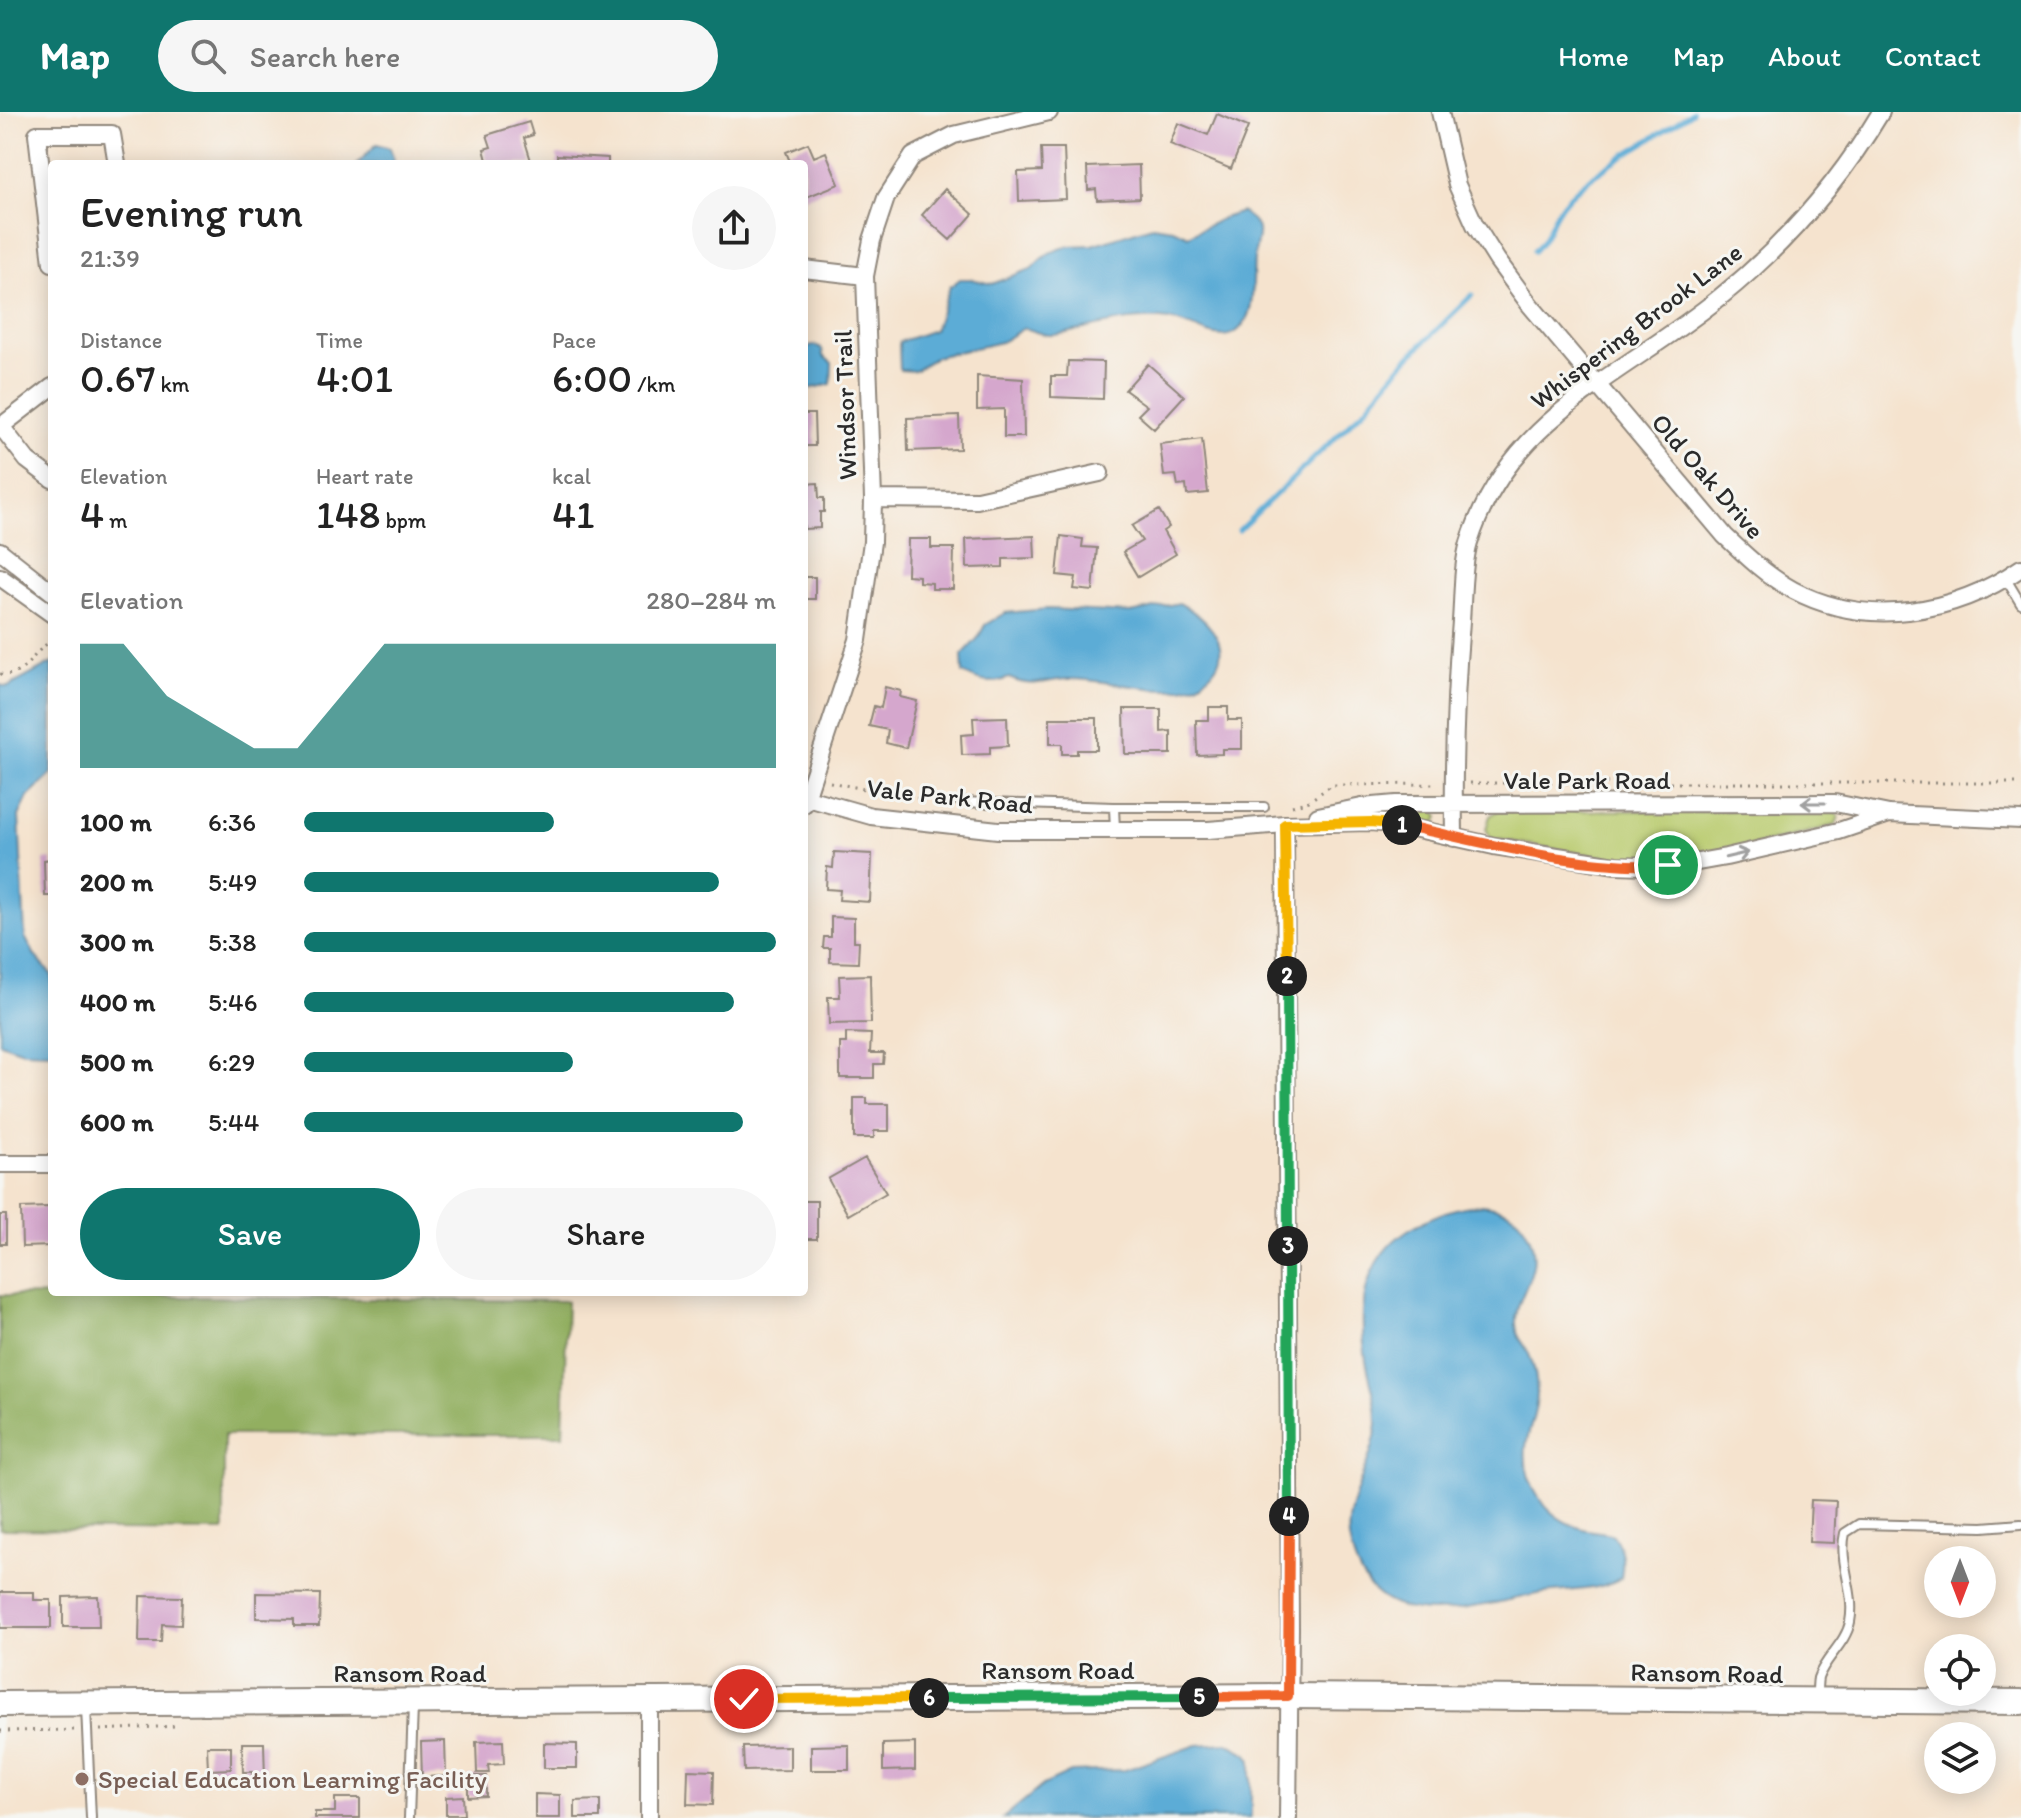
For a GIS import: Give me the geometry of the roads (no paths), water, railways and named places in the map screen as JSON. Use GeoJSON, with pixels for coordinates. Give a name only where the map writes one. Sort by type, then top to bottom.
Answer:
{"type":"FeatureCollection","features":[{"type":"Feature","properties":{"kind":"main road","name":"Ransom Road"},"geometry":{"type":"LineString","coordinates":[[0,1704],[1288,1696],[2021,1702]]}},
{"type":"Feature","properties":{"kind":"street","name":"Windsor Trail"},"geometry":{"type":"LineString","coordinates":[[808,791],[858,640],[872,542],[865,276],[872,240],[886,198],[913,156],[954,135],[1049,112]]}},
{"type":"Feature","properties":{"kind":"street","name":"Old Oak Drive"},"geometry":{"type":"LineString","coordinates":[[1440,112],[1457,185],[1475,225],[1530,305],[1725,536],[1758,567],[1793,590],[1833,606],[1875,612],[1916,612],[1959,602],[2006,579],[2021,568]]}},
{"type":"Feature","properties":{"kind":"street","name":"Whispering Brook Lane"},"geometry":{"type":"LineString","coordinates":[[1454,838],[1456,677],[1468,544],[1485,504],[1506,469],[1537,430],[1596,383],[1716,301],[1760,264],[1828,190],[1881,112]]}},
{"type":"Feature","properties":{"kind":"street"},"geometry":{"type":"LineString","coordinates":[[48,229],[37,134],[112,134],[116,160]]}},
{"type":"Feature","properties":{"kind":"street"},"geometry":{"type":"LineString","coordinates":[[808,269],[865,276]]}},
{"type":"Feature","properties":{"kind":"street"},"geometry":{"type":"LineString","coordinates":[[48,390],[0,426],[27,460],[48,476]]}},
{"type":"Feature","properties":{"kind":"street"},"geometry":{"type":"LineString","coordinates":[[873,499],[977,500],[1100,473]]}},
{"type":"Feature","properties":{"kind":"street"},"geometry":{"type":"LineString","coordinates":[[0,551],[48,589]]}},
{"type":"Feature","properties":{"kind":"street"},"geometry":{"type":"LineString","coordinates":[[0,577],[48,611]]}},
{"type":"Feature","properties":{"kind":"street","name":"Vale Park Road"},"geometry":{"type":"LineString","coordinates":[[808,800],[871,816],[998,830],[1208,830],[1285,824],[1395,824],[1454,838],[1616,865],[1708,861],[1839,831],[1889,814]]}},
{"type":"Feature","properties":{"kind":"street","name":"Vale Park Road"},"geometry":{"type":"LineString","coordinates":[[1285,824],[1362,807],[1454,805],[1835,803],[1889,814],[2021,820]]}},
{"type":"Feature","properties":{"kind":"street"},"geometry":{"type":"LineString","coordinates":[[1285,824],[1288,1818]]}},
{"type":"Feature","properties":{"kind":"street"},"geometry":{"type":"LineString","coordinates":[[0,1164],[48,1164]]}},
{"type":"Feature","properties":{"kind":"street"},"geometry":{"type":"LineString","coordinates":[[649,1700],[649,1818]]}},
{"type":"Feature","properties":{"kind":"lane"},"geometry":{"type":"LineString","coordinates":[[2006,579],[2021,604]]}},
{"type":"Feature","properties":{"kind":"lane"},"geometry":{"type":"LineString","coordinates":[[960,802],[1114,807],[1264,807]]}},
{"type":"Feature","properties":{"kind":"lane"},"geometry":{"type":"LineString","coordinates":[[1114,807],[1115,830]]}},
{"type":"Feature","properties":{"kind":"lane"},"geometry":{"type":"LineString","coordinates":[[1816,1702],[1818,1678],[1848,1629],[1850,1620],[1852,1603],[1843,1557],[1845,1533],[1859,1524],[1983,1527],[2021,1524]]}},
{"type":"Feature","properties":{"kind":"lane"},"geometry":{"type":"LineString","coordinates":[[409,1818],[413,1701]]}},
{"type":"Feature","properties":{"kind":"lane"},"geometry":{"type":"LineString","coordinates":[[86,1703],[91,1818]]}},
{"type":"Feature","properties":{"kind":"water"},"geometry":{"type":"Polygon","coordinates":[[[377,144],[390,148],[394,160],[361,160],[377,144]]]}},
{"type":"Feature","properties":{"kind":"water"},"geometry":{"type":"Polygon","coordinates":[[[1241,212],[1254,222],[1258,232],[1250,309],[1247,319],[1234,333],[1219,335],[1159,319],[1127,320],[1052,335],[1024,328],[1001,342],[935,357],[915,371],[900,370],[899,342],[934,330],[950,287],[960,279],[992,284],[1031,269],[1049,253],[1068,246],[1092,245],[1152,226],[1173,229],[1188,236],[1241,212]]]}},
{"type":"Feature","properties":{"kind":"water"},"geometry":{"type":"Polygon","coordinates":[[[813,345],[822,349],[823,356],[832,363],[831,384],[808,389],[808,347],[813,345]]]}},
{"type":"Feature","properties":{"kind":"water"},"geometry":{"type":"Polygon","coordinates":[[[1179,603],[1205,622],[1218,639],[1220,658],[1215,668],[1197,684],[1167,689],[1068,679],[1032,683],[1009,678],[991,682],[963,673],[962,655],[985,625],[1005,613],[1048,609],[1131,613],[1179,603]]]}},
{"type":"Feature","properties":{"kind":"water"},"geometry":{"type":"Polygon","coordinates":[[[48,665],[48,778],[28,797],[19,816],[25,937],[35,956],[48,971],[48,1052],[23,1051],[0,1043],[0,685],[8,687],[48,665]]]}},
{"type":"Feature","properties":{"kind":"water"},"geometry":{"type":"Polygon","coordinates":[[[1482,1205],[1514,1215],[1523,1225],[1533,1247],[1534,1261],[1516,1318],[1518,1334],[1533,1367],[1537,1394],[1526,1447],[1528,1474],[1539,1498],[1558,1517],[1583,1529],[1613,1535],[1621,1551],[1622,1572],[1621,1578],[1590,1589],[1549,1592],[1451,1610],[1423,1611],[1397,1606],[1376,1593],[1359,1571],[1349,1538],[1351,1510],[1372,1448],[1377,1420],[1364,1341],[1364,1304],[1372,1271],[1393,1242],[1435,1216],[1482,1205]]]}},
{"type":"Feature","properties":{"kind":"water"},"geometry":{"type":"Polygon","coordinates":[[[1227,1743],[1248,1754],[1251,1761],[1251,1818],[1003,1818],[1043,1785],[1071,1772],[1125,1770],[1197,1745],[1227,1743]]]}},
{"type":"Feature","properties":{"kind":"waterway"},"geometry":{"type":"LineString","coordinates":[[1534,251],[1561,206],[1581,186],[1692,112]]}},
{"type":"Feature","properties":{"kind":"waterway"},"geometry":{"type":"LineString","coordinates":[[1239,530],[1365,409],[1404,362],[1472,295]]}},
{"type":"Feature","properties":{"kind":"place","name":"Special Education Learning Facility"},"geometry":{"type":"Point","coordinates":[82,1779]}}]}
